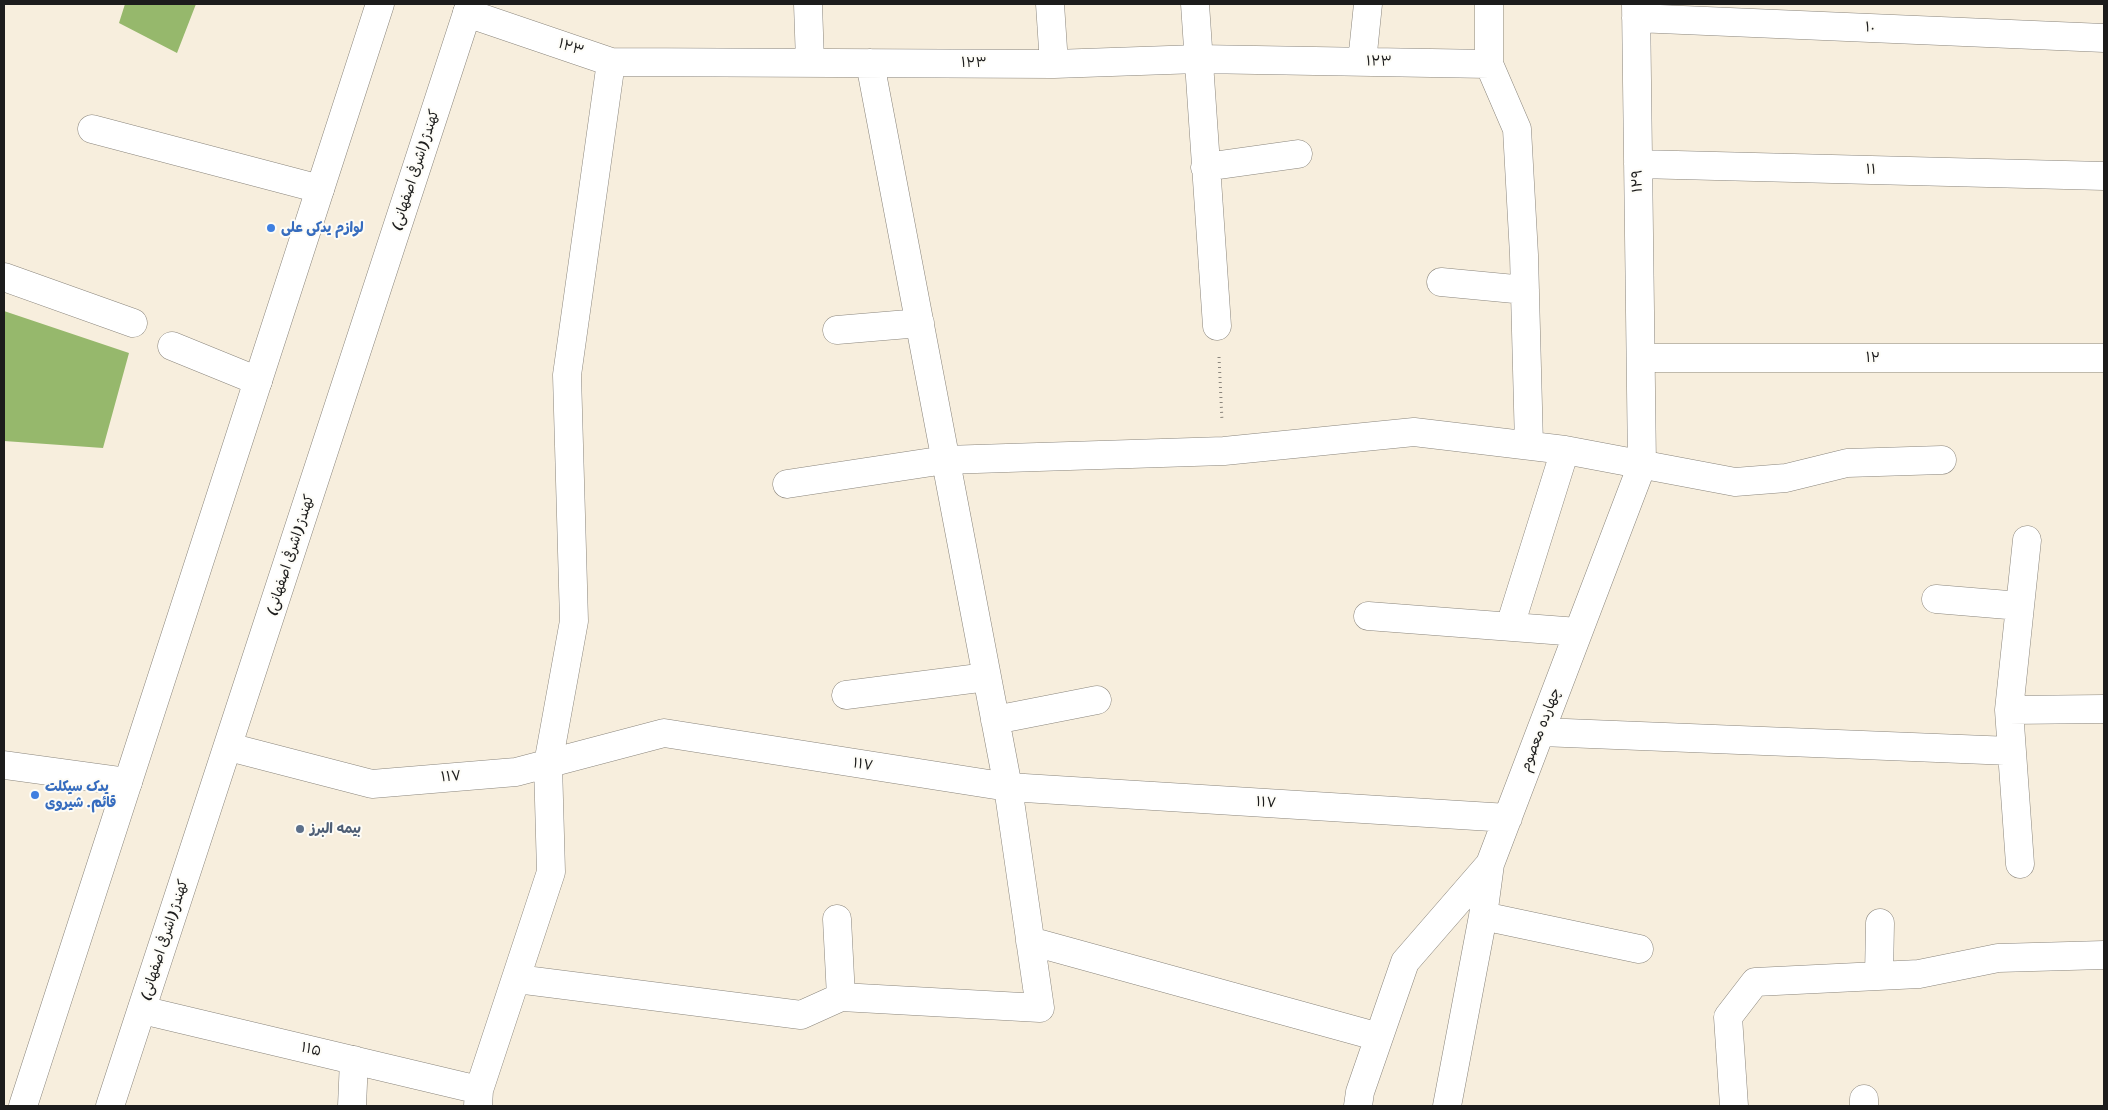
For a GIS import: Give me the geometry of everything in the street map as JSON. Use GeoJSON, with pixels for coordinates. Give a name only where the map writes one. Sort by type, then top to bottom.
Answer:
{"type":"FeatureCollection","features":[{"type":"Feature","properties":{"kind":"street"},"geometry":{"type":"LineString","coordinates":[[23,1106],[380,4]]}},
{"type":"Feature","properties":{"kind":"street"},"geometry":{"type":"LineString","coordinates":[[808,4],[810,62]]}},
{"type":"Feature","properties":{"kind":"street"},"geometry":{"type":"LineString","coordinates":[[1050,4],[1054,64]]}},
{"type":"Feature","properties":{"kind":"street"},"geometry":{"type":"LineString","coordinates":[[1195,4],[1217,326]]}},
{"type":"Feature","properties":{"kind":"street"},"geometry":{"type":"LineString","coordinates":[[1362,62],[1368,4]]}},
{"type":"Feature","properties":{"kind":"street"},"geometry":{"type":"LineString","coordinates":[[1489,4],[1489,64],[1517,129],[1525,290],[1529,445]]}},
{"type":"Feature","properties":{"kind":"street","name":"۱۲۳"},"geometry":{"type":"LineString","coordinates":[[468,8],[611,62],[1054,64],[1198,59],[1489,64]]}},
{"type":"Feature","properties":{"kind":"street","name":"کهندژ (اشرفی اصفهانی)"},"geometry":{"type":"LineString","coordinates":[[110,1106],[229,747],[468,8]]}},
{"type":"Feature","properties":{"kind":"street","name":"۱۰"},"geometry":{"type":"LineString","coordinates":[[1636,11],[2104,38]]}},
{"type":"Feature","properties":{"kind":"street","name":"۱۲۹"},"geometry":{"type":"LineString","coordinates":[[1636,11],[1641,358]]}},
{"type":"Feature","properties":{"kind":"street"},"geometry":{"type":"LineString","coordinates":[[479,1098],[551,872],[548,764],[574,621],[567,375],[611,62]]}},
{"type":"Feature","properties":{"kind":"street"},"geometry":{"type":"LineString","coordinates":[[517,979],[801,1015],[841,997],[1040,1008],[1008,788],[870,63]]}},
{"type":"Feature","properties":{"kind":"street"},"geometry":{"type":"LineString","coordinates":[[92,129],[320,189]]}},
{"type":"Feature","properties":{"kind":"street"},"geometry":{"type":"LineString","coordinates":[[1206,167],[1298,154]]}},
{"type":"Feature","properties":{"kind":"street","name":"۱۱"},"geometry":{"type":"LineString","coordinates":[[1638,164],[2104,176]]}},
{"type":"Feature","properties":{"kind":"street"},"geometry":{"type":"LineString","coordinates":[[4,277],[133,323]]}},
{"type":"Feature","properties":{"kind":"street"},"geometry":{"type":"LineString","coordinates":[[1441,282],[1525,290]]}},
{"type":"Feature","properties":{"kind":"street"},"geometry":{"type":"LineString","coordinates":[[837,330],[920,323]]}},
{"type":"Feature","properties":{"kind":"street"},"geometry":{"type":"LineString","coordinates":[[172,346],[258,381]]}},
{"type":"Feature","properties":{"kind":"street","name":"۱۲"},"geometry":{"type":"LineString","coordinates":[[1641,358],[2104,358]]}},
{"type":"Feature","properties":{"kind":"street","name":"چهارده معصوم"},"geometry":{"type":"LineString","coordinates":[[1447,1106],[1483,916],[1490,864],[1642,465],[1641,358]]}},
{"type":"Feature","properties":{"kind":"street"},"geometry":{"type":"LineString","coordinates":[[788,484],[945,460],[1224,451],[1414,432],[1565,450],[1735,482],[1786,478],[1847,463],[1942,460]]}},
{"type":"Feature","properties":{"kind":"street"},"geometry":{"type":"LineString","coordinates":[[1510,626],[1565,450]]}},
{"type":"Feature","properties":{"kind":"street"},"geometry":{"type":"LineString","coordinates":[[2020,864],[2009,710],[2027,540]]}},
{"type":"Feature","properties":{"kind":"street"},"geometry":{"type":"LineString","coordinates":[[1936,599],[2020,606]]}},
{"type":"Feature","properties":{"kind":"street"},"geometry":{"type":"LineString","coordinates":[[1368,616],[1578,632]]}},
{"type":"Feature","properties":{"kind":"street"},"geometry":{"type":"LineString","coordinates":[[846,695],[987,677]]}},
{"type":"Feature","properties":{"kind":"street"},"geometry":{"type":"LineString","coordinates":[[995,720],[1097,700]]}},
{"type":"Feature","properties":{"kind":"street"},"geometry":{"type":"LineString","coordinates":[[2009,710],[2104,709]]}},
{"type":"Feature","properties":{"kind":"street"},"geometry":{"type":"LineString","coordinates":[[1541,732],[2011,751]]}},
{"type":"Feature","properties":{"kind":"street","name":"۱۱۷"},"geometry":{"type":"LineString","coordinates":[[229,747],[372,784],[516,772],[664,733],[1008,788],[1508,818]]}},
{"type":"Feature","properties":{"kind":"street"},"geometry":{"type":"LineString","coordinates":[[4,765],[128,782]]}},
{"type":"Feature","properties":{"kind":"street"},"geometry":{"type":"LineString","coordinates":[[1358,1106],[1360,1092],[1405,962],[1490,864]]}},
{"type":"Feature","properties":{"kind":"street"},"geometry":{"type":"LineString","coordinates":[[1483,916],[1639,949]]}},
{"type":"Feature","properties":{"kind":"street"},"geometry":{"type":"LineString","coordinates":[[837,919],[841,997]]}},
{"type":"Feature","properties":{"kind":"street"},"geometry":{"type":"LineString","coordinates":[[1879,976],[1880,923]]}},
{"type":"Feature","properties":{"kind":"street"},"geometry":{"type":"LineString","coordinates":[[1030,940],[1379,1037]]}},
{"type":"Feature","properties":{"kind":"street"},"geometry":{"type":"LineString","coordinates":[[1734,1106],[1728,1017],[1755,982],[1919,974],[1998,958],[2104,955]]}},
{"type":"Feature","properties":{"kind":"street","name":"۱۱۵"},"geometry":{"type":"LineString","coordinates":[[142,1010],[354,1060],[479,1098]]}},
{"type":"Feature","properties":{"kind":"street"},"geometry":{"type":"LineString","coordinates":[[352,1106],[354,1060]]}},
{"type":"Feature","properties":{"kind":"path"},"geometry":{"type":"LineString","coordinates":[[1217,326],[1224,451]]}},
{"type":"Feature","properties":{"kind":"green space"},"geometry":{"type":"Polygon","coordinates":[[[125,4],[196,4],[177,53],[119,23],[125,4]]]}},
{"type":"Feature","properties":{"kind":"green space"},"geometry":{"type":"Polygon","coordinates":[[[4,311],[129,353],[103,448],[4,441],[4,311]]]}},
{"type":"Feature","properties":{"kind":"place","name":"لوازم یدکی علی"},"geometry":{"type":"Point","coordinates":[271,228]}},
{"type":"Feature","properties":{"kind":"place","name":"یدک سیکلت قائم. شیروی"},"geometry":{"type":"Point","coordinates":[35,795]}},
{"type":"Feature","properties":{"kind":"place","name":"بیمه البرز"},"geometry":{"type":"Point","coordinates":[300,829]}}]}
